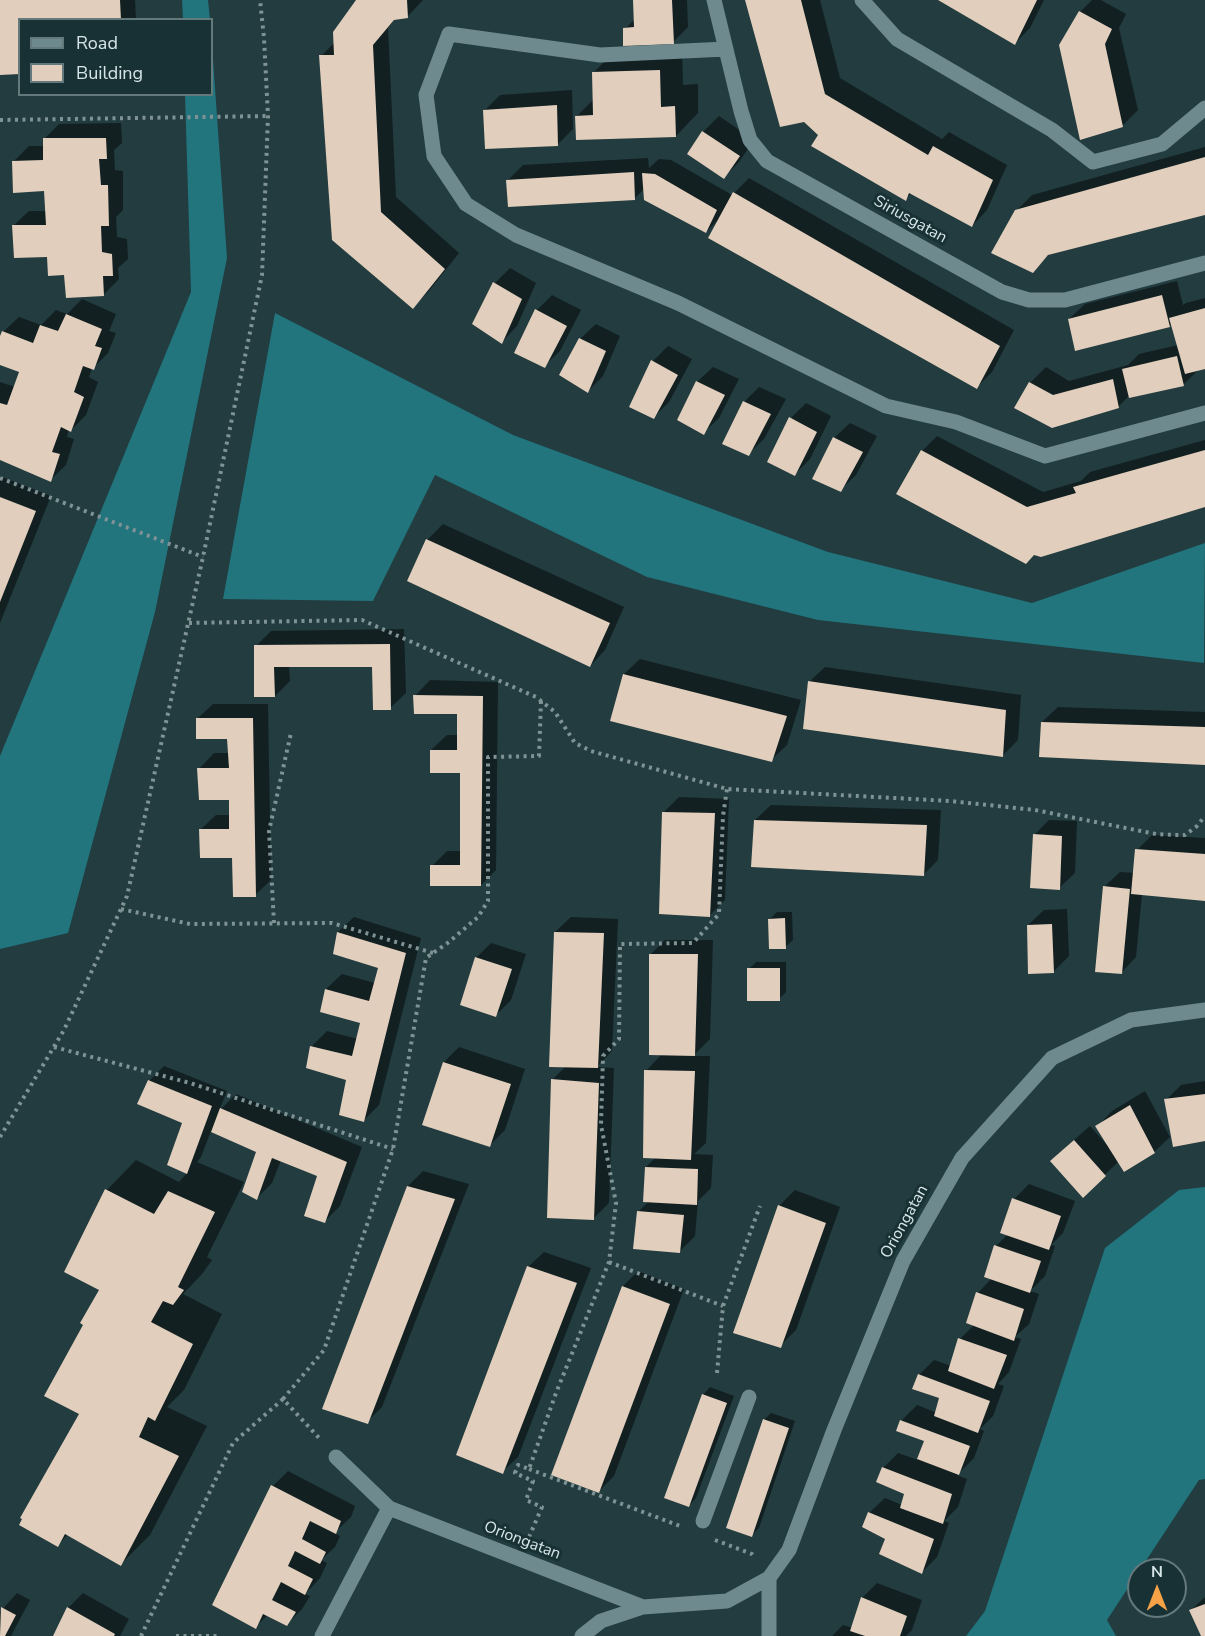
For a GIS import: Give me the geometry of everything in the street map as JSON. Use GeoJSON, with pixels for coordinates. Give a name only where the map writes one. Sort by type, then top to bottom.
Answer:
{"type":"FeatureCollection","features":[{"type":"Feature","properties":{"kind":"street","name":"Siriusgatan"},"geometry":{"type":"LineString","coordinates":[[714,0],[750,140],[767,161],[1002,292],[1029,300],[1065,300],[1205,263]]}},
{"type":"Feature","properties":{"kind":"street"},"geometry":{"type":"LineString","coordinates":[[862,0],[897,39],[1052,130],[1093,162],[1162,144],[1205,108]]}},
{"type":"Feature","properties":{"kind":"street"},"geometry":{"type":"LineString","coordinates":[[726,49],[600,55],[449,34],[426,95],[434,156],[466,204],[516,235],[678,303],[886,406],[956,422],[1045,456],[1205,413]]}},
{"type":"Feature","properties":{"kind":"street","name":"Oriongatan"},"geometry":{"type":"LineString","coordinates":[[582,1636],[601,1621],[643,1607],[727,1601],[769,1578],[789,1550],[834,1430],[903,1261],[962,1158],[1052,1058],[1131,1020],[1205,1010]]}},
{"type":"Feature","properties":{"kind":"street"},"geometry":{"type":"LineString","coordinates":[[704,1521],[749,1397]]}},
{"type":"Feature","properties":{"kind":"street","name":"Oriongatan"},"geometry":{"type":"LineString","coordinates":[[336,1457],[389,1508],[643,1607]]}},
{"type":"Feature","properties":{"kind":"street"},"geometry":{"type":"LineString","coordinates":[[322,1636],[389,1508]]}},
{"type":"Feature","properties":{"kind":"street"},"geometry":{"type":"LineString","coordinates":[[769,1578],[769,1636]]}},
{"type":"Feature","properties":{"kind":"path"},"geometry":{"type":"LineString","coordinates":[[0,1137],[54,1047],[128,896],[189,623],[262,275],[268,116],[260,0]]}},
{"type":"Feature","properties":{"kind":"path"},"geometry":{"type":"LineString","coordinates":[[0,120],[268,116]]}},
{"type":"Feature","properties":{"kind":"path"},"geometry":{"type":"LineString","coordinates":[[0,478],[203,557]]}},
{"type":"Feature","properties":{"kind":"path"},"geometry":{"type":"LineString","coordinates":[[189,623],[362,621],[536,697],[555,712],[575,743],[583,747],[727,789],[950,801],[1035,810],[1156,834],[1185,835],[1205,816]]}},
{"type":"Feature","properties":{"kind":"path"},"geometry":{"type":"LineString","coordinates":[[141,1636],[232,1443],[283,1399],[324,1350],[393,1149],[426,958],[478,917],[488,901],[488,757],[539,756],[541,701]]}},
{"type":"Feature","properties":{"kind":"path"},"geometry":{"type":"LineString","coordinates":[[274,923],[269,831],[291,733]]}},
{"type":"Feature","properties":{"kind":"path"},"geometry":{"type":"LineString","coordinates":[[529,1469],[556,1393],[609,1262],[616,1203],[601,1125],[603,1056],[619,1039],[620,944],[693,943],[719,914],[723,816],[727,789]]}},
{"type":"Feature","properties":{"kind":"path"},"geometry":{"type":"LineString","coordinates":[[121,909],[190,924],[332,923],[433,953]]}},
{"type":"Feature","properties":{"kind":"path"},"geometry":{"type":"LineString","coordinates":[[54,1047],[190,1083],[393,1149]]}},
{"type":"Feature","properties":{"kind":"path"},"geometry":{"type":"LineString","coordinates":[[717,1374],[723,1306],[760,1206]]}},
{"type":"Feature","properties":{"kind":"path"},"geometry":{"type":"LineString","coordinates":[[609,1262],[723,1306]]}},
{"type":"Feature","properties":{"kind":"path"},"geometry":{"type":"LineString","coordinates":[[283,1399],[336,1457]]}},
{"type":"Feature","properties":{"kind":"path"},"geometry":{"type":"LineString","coordinates":[[520,1560],[542,1507],[526,1500],[533,1481],[515,1473],[518,1465],[688,1529]]}},
{"type":"Feature","properties":{"kind":"path"},"geometry":{"type":"LineString","coordinates":[[709,1537],[752,1554],[769,1578]]}},
{"type":"Feature","properties":{"kind":"path"},"geometry":{"type":"LineString","coordinates":[[176,1636],[218,1636]]}},
{"type":"Feature","properties":{"kind":"shaded area"},"geometry":{"type":"Polygon","coordinates":[[[182,0],[208,0],[210,18],[183,18],[182,0]]]}},
{"type":"Feature","properties":{"kind":"shaded area"},"geometry":{"type":"Polygon","coordinates":[[[213,59],[227,258],[155,612],[68,933],[0,949],[0,756],[191,292],[185,96],[213,96],[213,59]]]}},
{"type":"Feature","properties":{"kind":"shaded area"},"geometry":{"type":"Polygon","coordinates":[[[275,313],[513,435],[828,552],[1032,603],[1205,543],[1204,663],[818,620],[647,577],[435,475],[373,601],[223,599],[275,313]]]}},
{"type":"Feature","properties":{"kind":"shaded area"},"geometry":{"type":"Polygon","coordinates":[[[1205,1187],[1205,1479],[1199,1480],[1148,1558],[1127,1558],[1127,1590],[1107,1620],[1116,1636],[966,1636],[985,1611],[1105,1248],[1179,1190],[1205,1187]]]}},
{"type":"Feature","properties":{"kind":"building"},"geometry":{"type":"Polygon","coordinates":[[[0,0],[120,0],[121,18],[18,18],[18,74],[0,75],[0,0]]]}},
{"type":"Feature","properties":{"kind":"building"},"geometry":{"type":"Polygon","coordinates":[[[356,0],[407,0],[408,18],[394,20],[373,45],[381,212],[445,269],[413,309],[332,240],[319,55],[334,55],[333,32],[356,0]]]}},
{"type":"Feature","properties":{"kind":"building"},"geometry":{"type":"Polygon","coordinates":[[[633,0],[672,0],[674,44],[623,46],[623,28],[634,27],[633,0]]]}},
{"type":"Feature","properties":{"kind":"building"},"geometry":{"type":"Polygon","coordinates":[[[745,0],[801,0],[825,94],[928,155],[933,146],[993,180],[972,227],[909,193],[906,201],[811,146],[818,135],[804,122],[780,127],[745,0]]]}},
{"type":"Feature","properties":{"kind":"building"},"geometry":{"type":"Polygon","coordinates":[[[938,0],[1037,0],[1015,45],[938,0]]]}},
{"type":"Feature","properties":{"kind":"building"},"geometry":{"type":"Polygon","coordinates":[[[1079,11],[1112,29],[1105,44],[1123,127],[1080,140],[1059,45],[1079,11]]]}},
{"type":"Feature","properties":{"kind":"building"},"geometry":{"type":"Polygon","coordinates":[[[660,70],[661,107],[675,106],[676,137],[576,140],[575,116],[593,115],[592,72],[660,70]]]}},
{"type":"Feature","properties":{"kind":"building"},"geometry":{"type":"Polygon","coordinates":[[[557,105],[558,146],[485,149],[483,110],[557,105]]]}},
{"type":"Feature","properties":{"kind":"building"},"geometry":{"type":"Polygon","coordinates":[[[702,131],[740,156],[724,179],[687,154],[702,131]]]}},
{"type":"Feature","properties":{"kind":"building"},"geometry":{"type":"Polygon","coordinates":[[[43,138],[106,138],[107,159],[99,159],[101,185],[108,185],[109,226],[101,226],[102,252],[112,254],[113,276],[103,276],[104,296],[66,298],[64,275],[48,276],[47,257],[14,258],[12,225],[46,225],[44,191],[13,193],[12,161],[43,160],[43,138]]]}},
{"type":"Feature","properties":{"kind":"building"},"geometry":{"type":"Polygon","coordinates":[[[1205,157],[1205,215],[1048,255],[1033,273],[991,253],[1015,210],[1205,157]]]}},
{"type":"Feature","properties":{"kind":"building"},"geometry":{"type":"Polygon","coordinates":[[[634,172],[635,200],[508,207],[506,180],[634,172]]]}},
{"type":"Feature","properties":{"kind":"building"},"geometry":{"type":"Polygon","coordinates":[[[642,173],[655,174],[717,210],[706,233],[644,200],[642,173]]]}},
{"type":"Feature","properties":{"kind":"building"},"geometry":{"type":"Polygon","coordinates":[[[733,192],[1000,346],[977,389],[708,238],[733,192]]]}},
{"type":"Feature","properties":{"kind":"building"},"geometry":{"type":"Polygon","coordinates":[[[493,282],[522,299],[502,344],[472,324],[493,282]]]}},
{"type":"Feature","properties":{"kind":"building"},"geometry":{"type":"Polygon","coordinates":[[[1162,295],[1170,327],[1075,351],[1068,319],[1162,295]]]}},
{"type":"Feature","properties":{"kind":"building"},"geometry":{"type":"Polygon","coordinates":[[[1205,308],[1205,369],[1185,374],[1169,318],[1205,308]]]}},
{"type":"Feature","properties":{"kind":"building"},"geometry":{"type":"Polygon","coordinates":[[[535,309],[567,326],[545,368],[514,353],[535,309]]]}},
{"type":"Feature","properties":{"kind":"building"},"geometry":{"type":"Polygon","coordinates":[[[66,314],[102,329],[95,346],[102,348],[94,370],[83,366],[74,392],[84,397],[71,432],[61,427],[52,452],[60,454],[51,482],[0,460],[0,403],[7,405],[19,372],[0,365],[0,336],[2,331],[33,343],[40,325],[58,331],[66,314]]]}},
{"type":"Feature","properties":{"kind":"building"},"geometry":{"type":"Polygon","coordinates":[[[579,338],[606,351],[588,393],[559,375],[579,338]]]}},
{"type":"Feature","properties":{"kind":"building"},"geometry":{"type":"Polygon","coordinates":[[[1177,356],[1184,386],[1129,398],[1122,369],[1177,356]]]}},
{"type":"Feature","properties":{"kind":"building"},"geometry":{"type":"Polygon","coordinates":[[[651,360],[678,375],[654,419],[629,407],[651,360]]]}},
{"type":"Feature","properties":{"kind":"building"},"geometry":{"type":"Polygon","coordinates":[[[1113,379],[1119,408],[1052,428],[1014,408],[1029,382],[1053,395],[1113,379]]]}},
{"type":"Feature","properties":{"kind":"building"},"geometry":{"type":"Polygon","coordinates":[[[696,381],[725,395],[704,435],[677,420],[696,381]]]}},
{"type":"Feature","properties":{"kind":"building"},"geometry":{"type":"Polygon","coordinates":[[[743,401],[771,414],[749,456],[722,444],[743,401]]]}},
{"type":"Feature","properties":{"kind":"building"},"geometry":{"type":"Polygon","coordinates":[[[789,417],[817,432],[795,476],[767,462],[789,417]]]}},
{"type":"Feature","properties":{"kind":"building"},"geometry":{"type":"Polygon","coordinates":[[[833,437],[863,452],[841,492],[812,479],[833,437]]]}},
{"type":"Feature","properties":{"kind":"building"},"geometry":{"type":"Polygon","coordinates":[[[921,450],[1027,507],[1076,493],[1073,487],[1205,450],[1205,507],[1041,557],[1034,555],[1026,564],[896,494],[921,450]]]}},
{"type":"Feature","properties":{"kind":"building"},"geometry":{"type":"Polygon","coordinates":[[[0,497],[36,511],[0,602],[0,497]]]}},
{"type":"Feature","properties":{"kind":"building"},"geometry":{"type":"Polygon","coordinates":[[[426,539],[610,623],[590,667],[407,581],[426,539]]]}},
{"type":"Feature","properties":{"kind":"building"},"geometry":{"type":"Polygon","coordinates":[[[390,644],[391,710],[373,710],[372,667],[274,667],[275,697],[254,697],[254,645],[390,644]]]}},
{"type":"Feature","properties":{"kind":"building"},"geometry":{"type":"Polygon","coordinates":[[[623,674],[787,716],[772,762],[610,721],[623,674]]]}},
{"type":"Feature","properties":{"kind":"building"},"geometry":{"type":"Polygon","coordinates":[[[808,681],[1006,710],[1003,757],[803,729],[808,681]]]}},
{"type":"Feature","properties":{"kind":"building"},"geometry":{"type":"Polygon","coordinates":[[[413,695],[483,696],[481,886],[430,886],[430,865],[460,865],[460,773],[430,773],[430,750],[457,750],[457,714],[414,714],[413,695]]]}},
{"type":"Feature","properties":{"kind":"building"},"geometry":{"type":"Polygon","coordinates":[[[196,718],[253,718],[256,897],[233,897],[232,858],[200,858],[199,829],[229,829],[229,800],[199,800],[197,768],[229,768],[227,739],[196,739],[196,718]]]}},
{"type":"Feature","properties":{"kind":"building"},"geometry":{"type":"Polygon","coordinates":[[[1041,722],[1205,727],[1205,765],[1039,757],[1041,722]]]}},
{"type":"Feature","properties":{"kind":"building"},"geometry":{"type":"Polygon","coordinates":[[[662,812],[715,813],[710,917],[659,914],[662,812]]]}},
{"type":"Feature","properties":{"kind":"building"},"geometry":{"type":"Polygon","coordinates":[[[754,820],[927,825],[924,876],[751,867],[754,820]]]}},
{"type":"Feature","properties":{"kind":"building"},"geometry":{"type":"Polygon","coordinates":[[[1033,834],[1062,836],[1060,890],[1030,888],[1033,834]]]}},
{"type":"Feature","properties":{"kind":"building"},"geometry":{"type":"Polygon","coordinates":[[[1135,849],[1205,854],[1205,901],[1131,894],[1135,849]]]}},
{"type":"Feature","properties":{"kind":"building"},"geometry":{"type":"Polygon","coordinates":[[[1103,886],[1130,889],[1122,974],[1095,972],[1103,886]]]}},
{"type":"Feature","properties":{"kind":"building"},"geometry":{"type":"Polygon","coordinates":[[[785,918],[786,949],[769,949],[768,919],[785,918]]]}},
{"type":"Feature","properties":{"kind":"building"},"geometry":{"type":"Polygon","coordinates":[[[1052,924],[1054,973],[1028,974],[1027,925],[1052,924]]]}},
{"type":"Feature","properties":{"kind":"building"},"geometry":{"type":"Polygon","coordinates":[[[337,932],[406,953],[364,1122],[339,1115],[346,1080],[306,1068],[310,1046],[352,1056],[360,1023],[320,1012],[325,989],[369,1001],[378,968],[333,954],[337,932]]]}},
{"type":"Feature","properties":{"kind":"building"},"geometry":{"type":"Polygon","coordinates":[[[554,932],[604,933],[598,1068],[549,1067],[554,932]]]}},
{"type":"Feature","properties":{"kind":"building"},"geometry":{"type":"Polygon","coordinates":[[[649,954],[698,954],[695,1056],[649,1055],[649,954]]]}},
{"type":"Feature","properties":{"kind":"building"},"geometry":{"type":"Polygon","coordinates":[[[475,957],[512,969],[496,1017],[460,1005],[475,957]]]}},
{"type":"Feature","properties":{"kind":"building"},"geometry":{"type":"Polygon","coordinates":[[[747,968],[780,968],[780,1001],[747,1001],[747,968]]]}},
{"type":"Feature","properties":{"kind":"building"},"geometry":{"type":"Polygon","coordinates":[[[443,1062],[511,1084],[490,1147],[422,1125],[443,1062]]]}},
{"type":"Feature","properties":{"kind":"building"},"geometry":{"type":"Polygon","coordinates":[[[644,1070],[695,1071],[691,1160],[643,1158],[644,1070]]]}},
{"type":"Feature","properties":{"kind":"building"},"geometry":{"type":"Polygon","coordinates":[[[551,1079],[599,1083],[594,1220],[547,1218],[551,1079]]]}},
{"type":"Feature","properties":{"kind":"building"},"geometry":{"type":"Polygon","coordinates":[[[148,1080],[212,1106],[187,1174],[167,1165],[182,1123],[137,1104],[148,1080]]]}},
{"type":"Feature","properties":{"kind":"building"},"geometry":{"type":"Polygon","coordinates":[[[1205,1094],[1205,1141],[1173,1147],[1164,1099],[1205,1094]]]}},
{"type":"Feature","properties":{"kind":"building"},"geometry":{"type":"Polygon","coordinates":[[[1130,1105],[1155,1153],[1124,1172],[1095,1126],[1130,1105]]]}},
{"type":"Feature","properties":{"kind":"building"},"geometry":{"type":"Polygon","coordinates":[[[220,1108],[347,1162],[325,1223],[304,1216],[317,1176],[272,1158],[257,1200],[242,1192],[256,1152],[211,1132],[220,1108]]]}},
{"type":"Feature","properties":{"kind":"building"},"geometry":{"type":"Polygon","coordinates":[[[1074,1140],[1106,1176],[1083,1198],[1050,1161],[1074,1140]]]}},
{"type":"Feature","properties":{"kind":"building"},"geometry":{"type":"Polygon","coordinates":[[[645,1167],[698,1169],[697,1205],[643,1202],[645,1167]]]}},
{"type":"Feature","properties":{"kind":"building"},"geometry":{"type":"Polygon","coordinates":[[[407,1186],[455,1199],[368,1424],[322,1409],[407,1186]]]}},
{"type":"Feature","properties":{"kind":"building"},"geometry":{"type":"Polygon","coordinates":[[[105,1189],[154,1214],[168,1191],[215,1212],[178,1287],[184,1290],[173,1305],[163,1301],[151,1322],[193,1344],[155,1421],[148,1417],[139,1437],[179,1456],[121,1566],[65,1534],[58,1547],[19,1525],[22,1519],[20,1518],[79,1414],[44,1396],[83,1325],[80,1323],[99,1290],[64,1272],[105,1189]]]}},
{"type":"Feature","properties":{"kind":"building"},"geometry":{"type":"Polygon","coordinates":[[[1012,1198],[1061,1216],[1049,1250],[1000,1233],[1012,1198]]]}},
{"type":"Feature","properties":{"kind":"building"},"geometry":{"type":"Polygon","coordinates":[[[778,1205],[826,1223],[781,1348],[733,1333],[778,1205]]]}},
{"type":"Feature","properties":{"kind":"building"},"geometry":{"type":"Polygon","coordinates":[[[637,1211],[684,1215],[680,1253],[633,1249],[637,1211]]]}},
{"type":"Feature","properties":{"kind":"building"},"geometry":{"type":"Polygon","coordinates":[[[994,1245],[1041,1261],[1030,1293],[984,1277],[994,1245]]]}},
{"type":"Feature","properties":{"kind":"building"},"geometry":{"type":"Polygon","coordinates":[[[527,1266],[577,1283],[503,1474],[456,1455],[527,1266]]]}},
{"type":"Feature","properties":{"kind":"building"},"geometry":{"type":"Polygon","coordinates":[[[622,1286],[670,1304],[599,1493],[551,1475],[622,1286]]]}},
{"type":"Feature","properties":{"kind":"building"},"geometry":{"type":"Polygon","coordinates":[[[976,1292],[1024,1309],[1014,1341],[966,1323],[976,1292]]]}},
{"type":"Feature","properties":{"kind":"building"},"geometry":{"type":"Polygon","coordinates":[[[958,1338],[1007,1355],[994,1389],[948,1371],[958,1338]]]}},
{"type":"Feature","properties":{"kind":"building"},"geometry":{"type":"Polygon","coordinates":[[[918,1374],[990,1401],[978,1433],[934,1416],[939,1398],[912,1389],[918,1374]]]}},
{"type":"Feature","properties":{"kind":"building"},"geometry":{"type":"Polygon","coordinates":[[[702,1394],[727,1403],[689,1507],[664,1498],[702,1394]]]}},
{"type":"Feature","properties":{"kind":"building"},"geometry":{"type":"Polygon","coordinates":[[[763,1419],[789,1428],[752,1537],[726,1528],[763,1419]]]}},
{"type":"Feature","properties":{"kind":"building"},"geometry":{"type":"Polygon","coordinates":[[[900,1420],[970,1446],[959,1475],[917,1459],[924,1441],[896,1431],[900,1420]]]}},
{"type":"Feature","properties":{"kind":"building"},"geometry":{"type":"Polygon","coordinates":[[[882,1467],[952,1494],[943,1524],[900,1508],[904,1494],[876,1482],[882,1467]]]}},
{"type":"Feature","properties":{"kind":"building"},"geometry":{"type":"Polygon","coordinates":[[[271,1485],[341,1521],[336,1534],[310,1521],[302,1539],[326,1552],[320,1564],[295,1551],[288,1566],[313,1579],[305,1595],[281,1582],[272,1600],[296,1612],[287,1626],[263,1614],[256,1629],[212,1605],[271,1485]]]}},
{"type":"Feature","properties":{"kind":"building"},"geometry":{"type":"Polygon","coordinates":[[[868,1512],[934,1539],[922,1574],[879,1554],[885,1539],[862,1527],[868,1512]]]}},
{"type":"Feature","properties":{"kind":"building"},"geometry":{"type":"Polygon","coordinates":[[[861,1597],[907,1616],[900,1636],[865,1636],[850,1631],[861,1597]]]}},
{"type":"Feature","properties":{"kind":"building"},"geometry":{"type":"Polygon","coordinates":[[[1205,1604],[1205,1636],[1201,1636],[1189,1610],[1205,1604]]]}},
{"type":"Feature","properties":{"kind":"building"},"geometry":{"type":"Polygon","coordinates":[[[1,1607],[16,1615],[5,1636],[0,1636],[1,1607]]]}},
{"type":"Feature","properties":{"kind":"building"},"geometry":{"type":"Polygon","coordinates":[[[67,1607],[115,1634],[114,1636],[53,1636],[67,1607]]]}}]}
